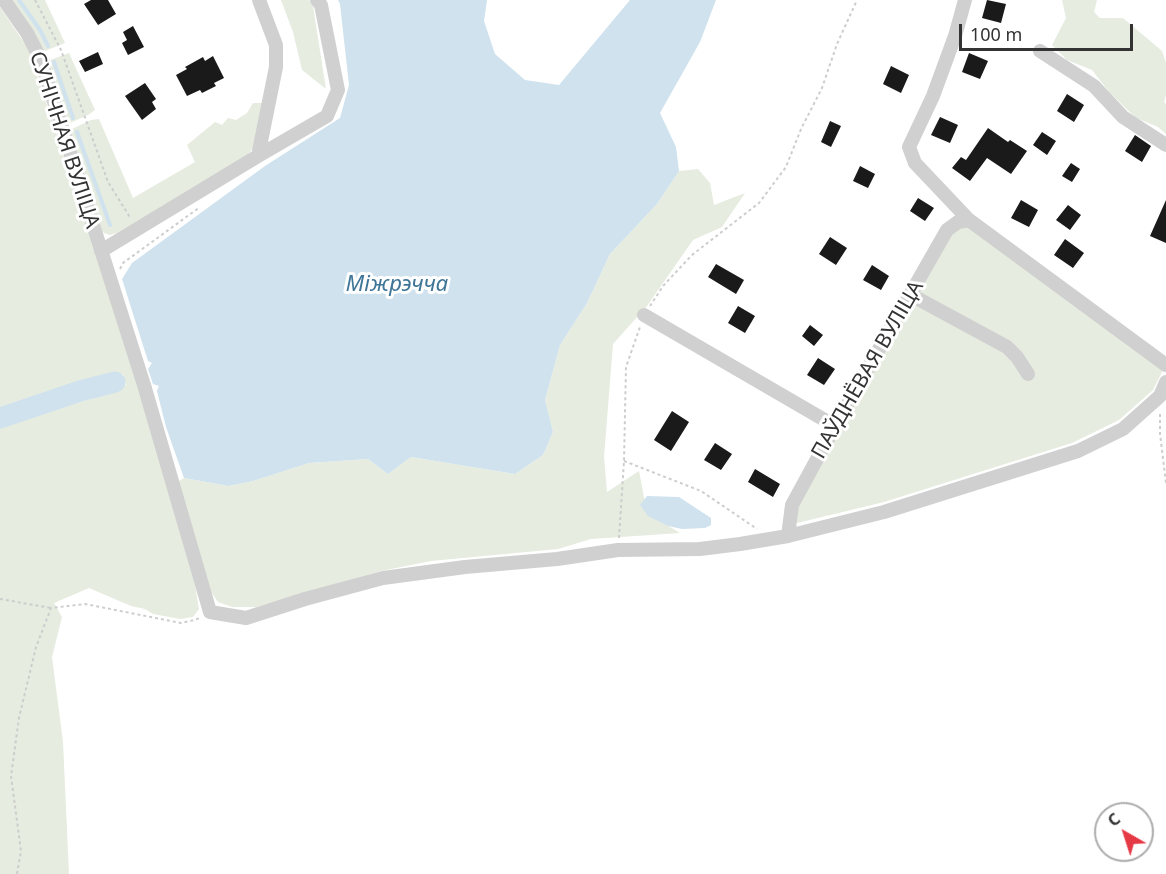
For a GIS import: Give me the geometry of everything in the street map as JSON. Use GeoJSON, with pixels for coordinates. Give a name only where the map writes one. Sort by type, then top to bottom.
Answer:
{"type":"FeatureCollection","features":[{"type":"Feature","properties":{"kind":"street","name":"СУНІЧНАЯ ВУЛІЦА"},"geometry":{"type":"LineString","coordinates":[[4,0],[27,33],[40,58],[144,385],[210,612]]}},
{"type":"Feature","properties":{"kind":"street"},"geometry":{"type":"LineString","coordinates":[[258,156],[276,67],[276,45],[259,0]]}},
{"type":"Feature","properties":{"kind":"street"},"geometry":{"type":"LineString","coordinates":[[101,251],[327,116],[338,90],[321,5],[317,0]]}},
{"type":"Feature","properties":{"kind":"street"},"geometry":{"type":"LineString","coordinates":[[965,0],[955,36],[933,96],[909,147],[915,163],[969,219],[1166,365]]}},
{"type":"Feature","properties":{"kind":"street"},"geometry":{"type":"LineString","coordinates":[[1040,51],[1094,86],[1123,117],[1166,145]]}},
{"type":"Feature","properties":{"kind":"street","name":"ПАЎДНЁВАЯ ВУЛІЦА"},"geometry":{"type":"LineString","coordinates":[[788,536],[792,505],[835,426],[947,231],[958,222],[969,219]]}},
{"type":"Feature","properties":{"kind":"street"},"geometry":{"type":"LineString","coordinates":[[911,295],[1007,347],[1028,374]]}},
{"type":"Feature","properties":{"kind":"street"},"geometry":{"type":"LineString","coordinates":[[644,315],[835,426]]}},
{"type":"Feature","properties":{"kind":"street"},"geometry":{"type":"LineString","coordinates":[[210,612],[246,618],[383,578],[465,567],[557,559],[618,550],[700,549],[788,536],[884,512],[1078,451],[1123,429],[1160,396],[1166,382]]}},
{"type":"Feature","properties":{"kind":"path"},"geometry":{"type":"LineString","coordinates":[[35,0],[61,50],[108,182],[137,229]]}},
{"type":"Feature","properties":{"kind":"path"},"geometry":{"type":"LineString","coordinates":[[618,550],[624,461],[626,367],[644,315],[663,286],[692,255],[759,203],[786,167],[801,129],[822,88],[837,44],[857,0]]}},
{"type":"Feature","properties":{"kind":"path"},"geometry":{"type":"LineString","coordinates":[[118,274],[123,263],[199,207]]}},
{"type":"Feature","properties":{"kind":"path"},"geometry":{"type":"LineString","coordinates":[[1160,396],[1160,434],[1166,483]]}},
{"type":"Feature","properties":{"kind":"path"},"geometry":{"type":"LineString","coordinates":[[624,461],[701,491],[771,539]]}},
{"type":"Feature","properties":{"kind":"path"},"geometry":{"type":"LineString","coordinates":[[0,598],[51,608],[85,604],[181,623],[194,620],[210,612]]}},
{"type":"Feature","properties":{"kind":"path"},"geometry":{"type":"LineString","coordinates":[[17,874],[21,851],[11,776],[19,718],[36,646],[51,608]]}},
{"type":"Feature","properties":{"kind":"shaded area"},"geometry":{"type":"Polygon","coordinates":[[[10,0],[45,0],[65,43],[45,51],[41,49],[10,0]]]}},
{"type":"Feature","properties":{"kind":"shaded area"},"geometry":{"type":"Polygon","coordinates":[[[281,0],[309,0],[313,6],[326,89],[302,70],[293,32],[281,0]]]}},
{"type":"Feature","properties":{"kind":"shaded area"},"geometry":{"type":"Polygon","coordinates":[[[1062,0],[1097,0],[1094,12],[1100,18],[1123,18],[1162,51],[1166,63],[1164,102],[1166,104],[1166,134],[1158,127],[1136,118],[1110,93],[1092,70],[1067,60],[1052,45],[1066,18],[1062,0]]]}},
{"type":"Feature","properties":{"kind":"shaded area"},"geometry":{"type":"Polygon","coordinates":[[[0,7],[29,50],[138,384],[195,585],[199,609],[193,617],[180,619],[153,614],[89,588],[54,603],[62,617],[52,657],[63,742],[69,874],[0,874],[0,7]],[[123,374],[107,375],[69,387],[73,404],[112,393],[117,387],[126,385],[123,374]]]}},
{"type":"Feature","properties":{"kind":"shaded area"},"geometry":{"type":"Polygon","coordinates":[[[69,53],[95,110],[70,123],[65,121],[47,65],[50,60],[69,53]]]}},
{"type":"Feature","properties":{"kind":"shaded area"},"geometry":{"type":"Polygon","coordinates":[[[253,103],[264,103],[253,148],[240,162],[117,233],[110,235],[99,228],[69,134],[72,129],[91,120],[99,119],[133,198],[195,162],[187,145],[215,122],[222,125],[228,118],[236,120],[247,113],[253,103]]]}},
{"type":"Feature","properties":{"kind":"shaded area"},"geometry":{"type":"Polygon","coordinates":[[[698,169],[710,183],[714,205],[745,193],[722,227],[693,240],[647,306],[613,344],[604,457],[607,492],[639,471],[647,513],[680,533],[591,539],[558,549],[431,561],[381,571],[256,607],[232,607],[218,602],[211,592],[177,482],[184,478],[229,486],[253,481],[309,463],[368,459],[388,474],[411,457],[515,474],[543,455],[553,432],[545,400],[560,345],[587,303],[610,254],[657,204],[679,171],[698,169]]]}},
{"type":"Feature","properties":{"kind":"shaded area"},"geometry":{"type":"Polygon","coordinates":[[[969,227],[1163,370],[1153,390],[1119,420],[1072,443],[884,502],[797,523],[797,506],[952,235],[961,228],[969,227]]]}},
{"type":"Feature","properties":{"kind":"water","name":"Міжрэчча"},"geometry":{"type":"Polygon","coordinates":[[[338,0],[487,0],[484,21],[495,54],[525,80],[559,85],[630,0],[716,0],[700,42],[660,113],[676,147],[679,171],[657,204],[610,254],[587,303],[560,345],[545,400],[553,432],[543,455],[515,474],[411,457],[388,474],[368,459],[309,463],[253,481],[229,486],[184,478],[166,427],[157,391],[159,386],[153,384],[148,369],[152,363],[148,361],[122,279],[132,263],[265,166],[340,118],[349,85],[338,0]]]}},
{"type":"Feature","properties":{"kind":"water"},"geometry":{"type":"Polygon","coordinates":[[[108,375],[114,376],[117,387],[112,393],[90,399],[80,391],[86,381],[108,375]]]}},
{"type":"Feature","properties":{"kind":"water"},"geometry":{"type":"Polygon","coordinates":[[[647,496],[679,497],[711,518],[711,525],[705,528],[682,529],[668,526],[648,516],[640,505],[647,496]]]}},
{"type":"Feature","properties":{"kind":"building"},"geometry":{"type":"Polygon","coordinates":[[[91,0],[108,0],[116,14],[98,25],[84,4],[91,0]]]}},
{"type":"Feature","properties":{"kind":"building"},"geometry":{"type":"Polygon","coordinates":[[[987,0],[1006,4],[1001,23],[982,18],[987,0]]]}},
{"type":"Feature","properties":{"kind":"building"},"geometry":{"type":"Polygon","coordinates":[[[133,26],[144,47],[128,55],[122,43],[127,40],[123,32],[133,26]]]}},
{"type":"Feature","properties":{"kind":"building"},"geometry":{"type":"Polygon","coordinates":[[[98,52],[103,64],[85,72],[79,61],[98,52]]]}},
{"type":"Feature","properties":{"kind":"building"},"geometry":{"type":"Polygon","coordinates":[[[969,53],[988,61],[980,79],[962,72],[969,53]]]}},
{"type":"Feature","properties":{"kind":"building"},"geometry":{"type":"Polygon","coordinates":[[[213,56],[224,78],[214,83],[216,86],[202,93],[200,90],[187,96],[176,75],[203,57],[205,61],[213,56]]]}},
{"type":"Feature","properties":{"kind":"building"},"geometry":{"type":"Polygon","coordinates":[[[891,66],[909,75],[901,93],[883,84],[891,66]]]}},
{"type":"Feature","properties":{"kind":"building"},"geometry":{"type":"Polygon","coordinates":[[[145,83],[156,99],[152,102],[156,109],[142,120],[125,96],[145,83]]]}},
{"type":"Feature","properties":{"kind":"building"},"geometry":{"type":"Polygon","coordinates":[[[1067,94],[1084,105],[1074,122],[1057,111],[1067,94]]]}},
{"type":"Feature","properties":{"kind":"building"},"geometry":{"type":"Polygon","coordinates":[[[940,117],[958,125],[950,143],[931,135],[940,117]]]}},
{"type":"Feature","properties":{"kind":"building"},"geometry":{"type":"Polygon","coordinates":[[[830,121],[841,126],[831,147],[821,142],[830,121]]]}},
{"type":"Feature","properties":{"kind":"building"},"geometry":{"type":"Polygon","coordinates":[[[988,128],[1008,142],[1010,140],[1027,151],[1011,174],[987,158],[970,181],[952,168],[961,157],[966,160],[988,128]]]}},
{"type":"Feature","properties":{"kind":"building"},"geometry":{"type":"Polygon","coordinates":[[[1042,132],[1056,141],[1047,155],[1033,145],[1042,132]]]}},
{"type":"Feature","properties":{"kind":"building"},"geometry":{"type":"Polygon","coordinates":[[[1135,135],[1151,146],[1142,162],[1125,151],[1135,135]]]}},
{"type":"Feature","properties":{"kind":"building"},"geometry":{"type":"Polygon","coordinates":[[[1071,163],[1080,169],[1072,182],[1062,176],[1071,163]]]}},
{"type":"Feature","properties":{"kind":"building"},"geometry":{"type":"Polygon","coordinates":[[[860,166],[875,174],[868,188],[853,181],[860,166]]]}},
{"type":"Feature","properties":{"kind":"building"},"geometry":{"type":"Polygon","coordinates":[[[918,198],[934,208],[925,221],[910,211],[918,198]]]}},
{"type":"Feature","properties":{"kind":"building"},"geometry":{"type":"Polygon","coordinates":[[[1021,200],[1038,210],[1029,227],[1011,218],[1021,200]]]}},
{"type":"Feature","properties":{"kind":"building"},"geometry":{"type":"Polygon","coordinates":[[[1166,200],[1166,243],[1150,236],[1166,200]]]}},
{"type":"Feature","properties":{"kind":"building"},"geometry":{"type":"Polygon","coordinates":[[[1068,205],[1081,215],[1070,230],[1056,220],[1068,205]]]}},
{"type":"Feature","properties":{"kind":"building"},"geometry":{"type":"Polygon","coordinates":[[[830,237],[847,248],[836,265],[819,254],[830,237]]]}},
{"type":"Feature","properties":{"kind":"building"},"geometry":{"type":"Polygon","coordinates":[[[1065,239],[1084,253],[1073,268],[1054,255],[1065,239]]]}},
{"type":"Feature","properties":{"kind":"building"},"geometry":{"type":"Polygon","coordinates":[[[716,264],[744,280],[736,294],[708,277],[716,264]]]}},
{"type":"Feature","properties":{"kind":"building"},"geometry":{"type":"Polygon","coordinates":[[[872,265],[889,276],[881,290],[863,280],[872,265]]]}},
{"type":"Feature","properties":{"kind":"building"},"geometry":{"type":"Polygon","coordinates":[[[738,306],[755,316],[745,333],[728,323],[738,306]]]}},
{"type":"Feature","properties":{"kind":"building"},"geometry":{"type":"Polygon","coordinates":[[[810,325],[823,335],[814,346],[802,336],[810,325]]]}},
{"type":"Feature","properties":{"kind":"building"},"geometry":{"type":"Polygon","coordinates":[[[818,358],[835,369],[824,385],[807,375],[818,358]]]}},
{"type":"Feature","properties":{"kind":"building"},"geometry":{"type":"Polygon","coordinates":[[[672,411],[689,422],[671,451],[654,440],[672,411]]]}},
{"type":"Feature","properties":{"kind":"building"},"geometry":{"type":"Polygon","coordinates":[[[715,443],[732,454],[721,470],[704,460],[715,443]]]}},
{"type":"Feature","properties":{"kind":"building"},"geometry":{"type":"Polygon","coordinates":[[[755,469],[780,484],[773,497],[748,482],[755,469]]]}},
{"type":"Feature","properties":{"kind":"waterway"},"geometry":{"type":"LineString","coordinates":[[19,0],[48,46]]}},
{"type":"Feature","properties":{"kind":"waterway"},"geometry":{"type":"LineString","coordinates":[[54,62],[73,118]]}},
{"type":"Feature","properties":{"kind":"waterway"},"geometry":{"type":"LineString","coordinates":[[77,132],[110,225]]}},
{"type":"Feature","properties":{"kind":"waterway"},"geometry":{"type":"LineString","coordinates":[[0,418],[80,391],[115,382]]}}]}
